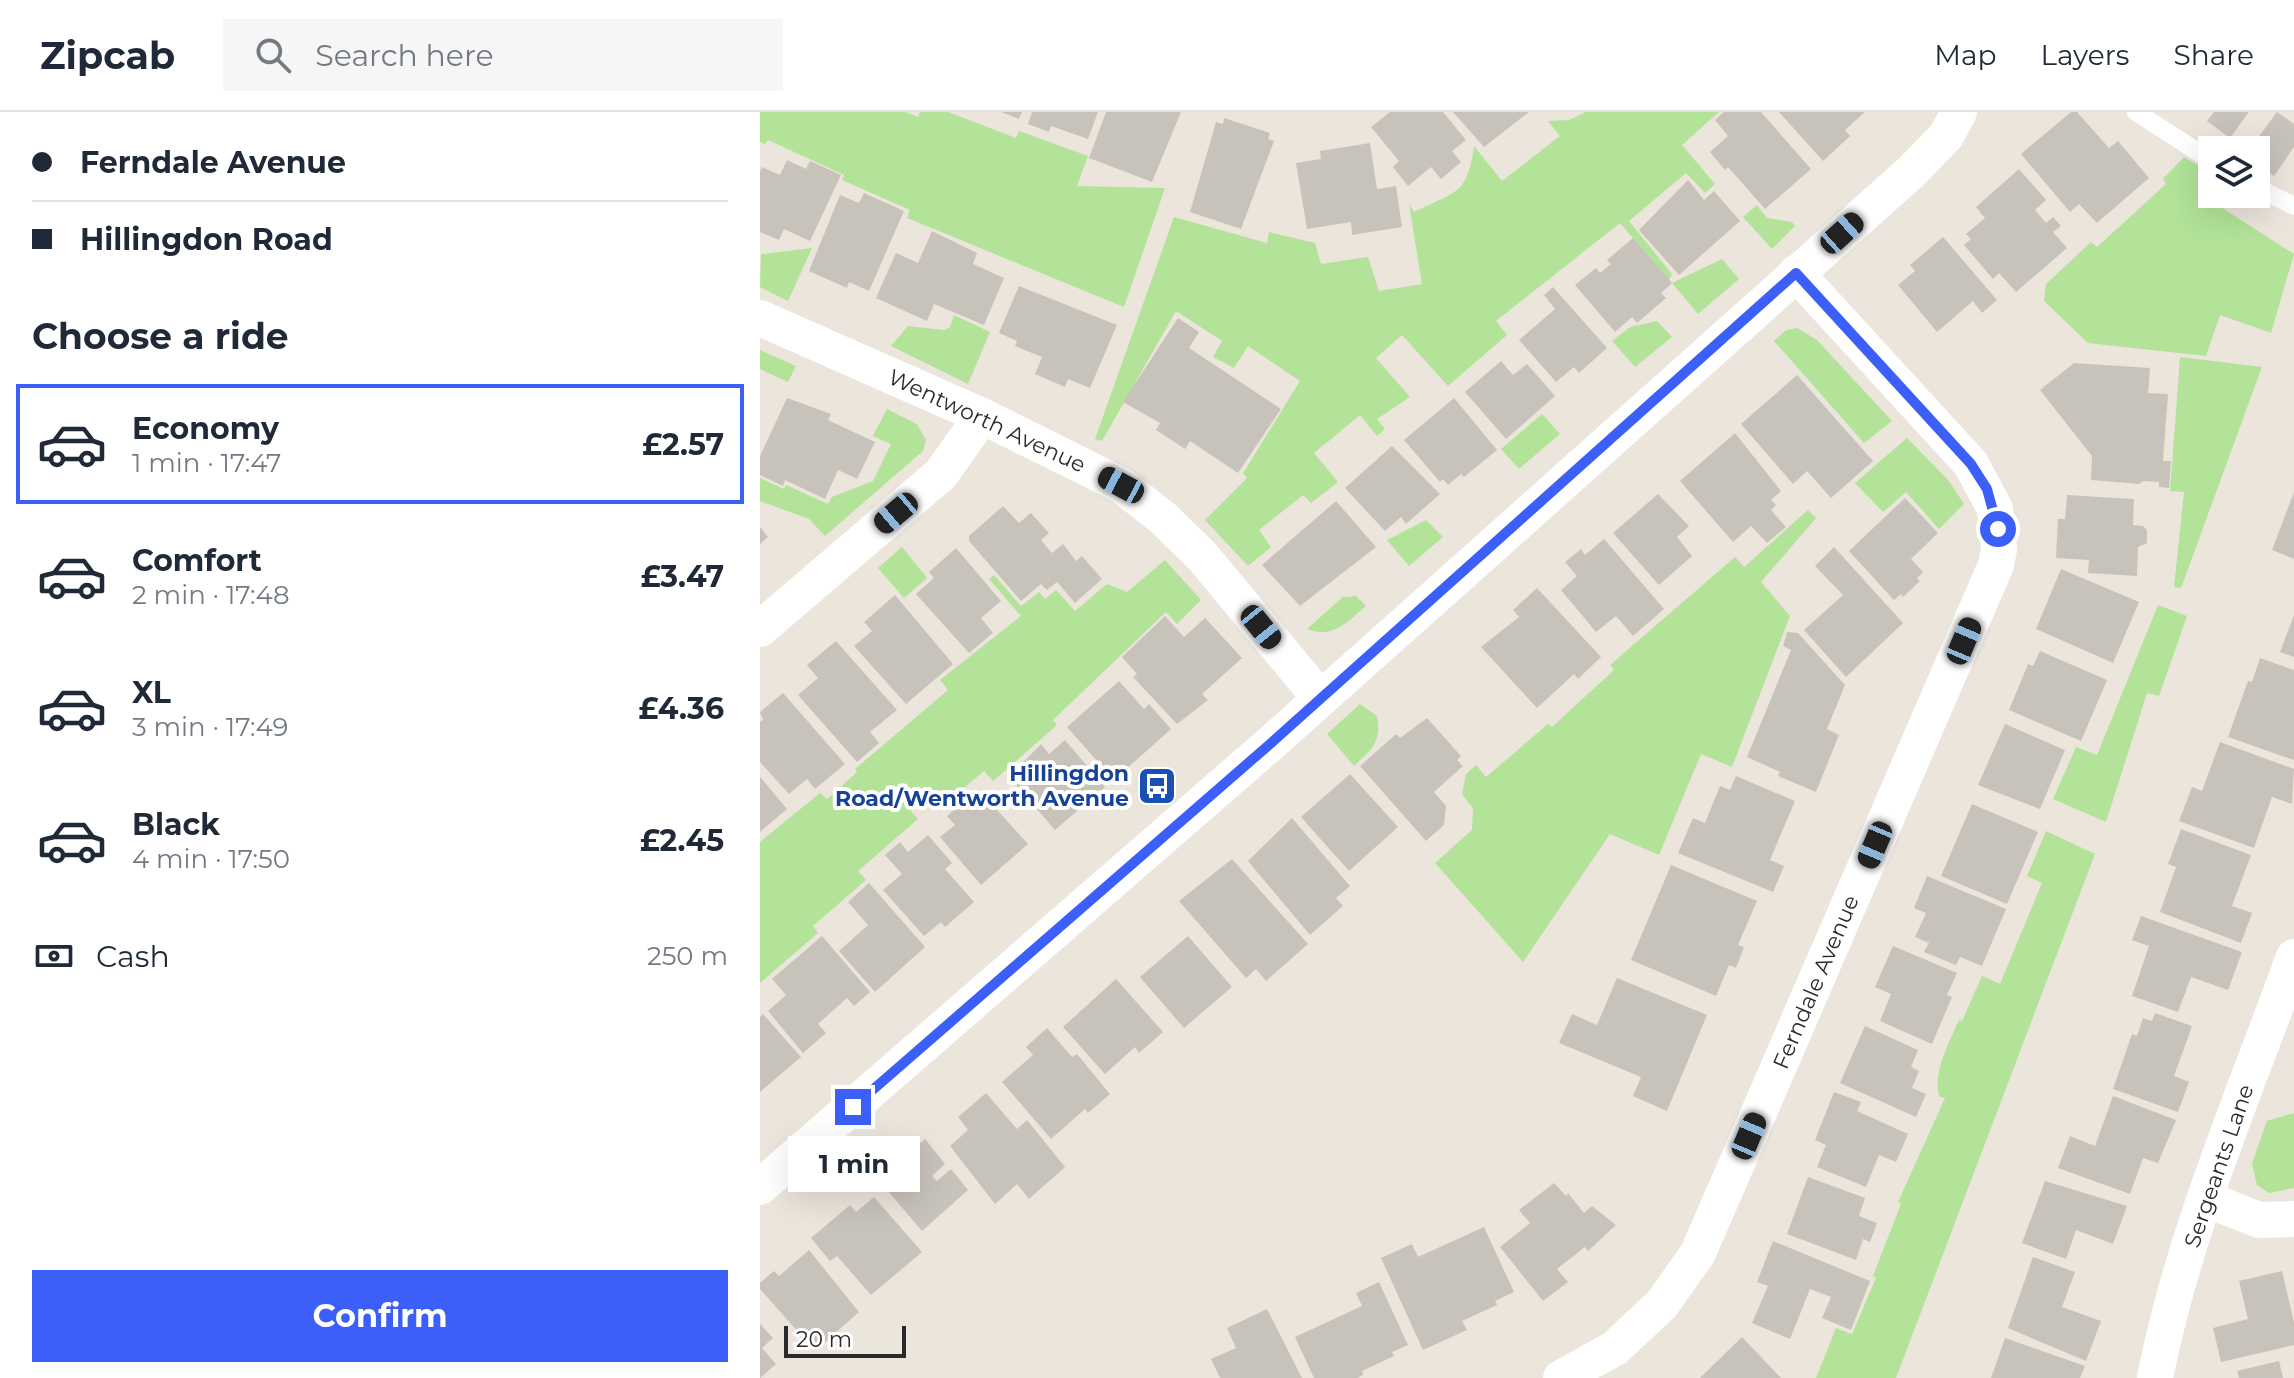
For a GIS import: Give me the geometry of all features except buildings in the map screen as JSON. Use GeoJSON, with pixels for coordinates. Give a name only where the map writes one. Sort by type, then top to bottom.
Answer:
{"type":"FeatureCollection","features":[{"type":"Feature","properties":{"kind":"street"},"geometry":{"type":"LineString","coordinates":[[760,1187],[1320,698],[1911,172],[1946,136],[1959,112]]}},
{"type":"Feature","properties":{"kind":"street","name":"Ferndale Avenue"},"geometry":{"type":"LineString","coordinates":[[1561,1378],[1615,1348],[1662,1304],[1698,1253],[1996,565],[1999,549],[1995,509],[1971,464],[1796,273]]}},
{"type":"Feature","properties":{"kind":"street","name":"Wentworth Avenue"},"geometry":{"type":"LineString","coordinates":[[760,318],[982,416],[1101,474],[1143,501],[1202,556],[1320,698]]}},
{"type":"Feature","properties":{"kind":"street"},"geometry":{"type":"LineString","coordinates":[[760,629],[941,474],[982,416]]}},
{"type":"Feature","properties":{"kind":"street","name":"Sergeants Lane"},"geometry":{"type":"LineString","coordinates":[[2155,1378],[2165,1325],[2206,1199],[2294,957]]}},
{"type":"Feature","properties":{"kind":"street"},"geometry":{"type":"LineString","coordinates":[[2206,1199],[2259,1220],[2294,1219]]}},
{"type":"Feature","properties":{"kind":"lane"},"geometry":{"type":"LineString","coordinates":[[2136,112],[2198,152]]}},
{"type":"Feature","properties":{"kind":"lane"},"geometry":{"type":"LineString","coordinates":[[2270,194],[2294,206]]}},
{"type":"Feature","properties":{"kind":"green space"},"geometry":{"type":"Polygon","coordinates":[[[760,112],[906,112],[918,117],[920,112],[948,112],[1016,138],[1019,131],[1088,156],[1077,186],[1165,188],[1124,307],[907,218],[910,210],[842,180],[844,175],[768,140],[765,144],[760,142],[760,112]]]}},
{"type":"Feature","properties":{"kind":"green space"},"geometry":{"type":"Polygon","coordinates":[[[1586,112],[1719,112],[1682,145],[1715,184],[1705,193],[1686,173],[1629,221],[1672,274],[1669,280],[1620,223],[1496,321],[1507,335],[1448,386],[1402,335],[1376,358],[1410,397],[1377,419],[1385,429],[1377,436],[1360,415],[1314,453],[1338,482],[1311,503],[1303,495],[1259,530],[1271,547],[1248,566],[1205,520],[1247,478],[1243,473],[1300,381],[1248,346],[1234,368],[1213,357],[1222,341],[1176,311],[1102,441],[1095,439],[1174,217],[1267,243],[1269,232],[1315,243],[1321,264],[1368,257],[1379,291],[1422,284],[1409,204],[1414,212],[1457,190],[1468,174],[1474,146],[1502,181],[1560,136],[1548,121],[1569,120],[1586,112]]]}},
{"type":"Feature","properties":{"kind":"green space"},"geometry":{"type":"Polygon","coordinates":[[[2184,157],[2198,165],[2198,208],[2222,208],[2294,254],[2271,333],[2220,315],[2206,356],[2088,343],[2044,301],[2046,284],[2091,242],[2097,247],[2166,184],[2163,179],[2184,157]]]}},
{"type":"Feature","properties":{"kind":"green space"},"geometry":{"type":"Polygon","coordinates":[[[1757,205],[1767,218],[1792,222],[1795,226],[1772,249],[1743,217],[1757,205]]]}},
{"type":"Feature","properties":{"kind":"green space"},"geometry":{"type":"Polygon","coordinates":[[[812,248],[788,301],[760,287],[761,254],[812,248]]]}},
{"type":"Feature","properties":{"kind":"green space"},"geometry":{"type":"Polygon","coordinates":[[[1722,259],[1739,279],[1698,314],[1672,283],[1722,259]]]}},
{"type":"Feature","properties":{"kind":"green space"},"geometry":{"type":"Polygon","coordinates":[[[954,315],[990,332],[968,384],[891,346],[908,326],[944,330],[950,327],[954,315]]]}},
{"type":"Feature","properties":{"kind":"green space"},"geometry":{"type":"Polygon","coordinates":[[[1657,321],[1672,337],[1635,367],[1612,341],[1630,327],[1657,321]]]}},
{"type":"Feature","properties":{"kind":"green space"},"geometry":{"type":"Polygon","coordinates":[[[1797,328],[1817,340],[1892,421],[1864,443],[1774,341],[1786,330],[1797,328]]]}},
{"type":"Feature","properties":{"kind":"green space"},"geometry":{"type":"Polygon","coordinates":[[[760,350],[796,366],[788,382],[760,369],[760,350]]]}},
{"type":"Feature","properties":{"kind":"green space"},"geometry":{"type":"Polygon","coordinates":[[[2180,357],[2262,367],[2181,588],[2174,587],[2184,492],[2170,491],[2180,357]]]}},
{"type":"Feature","properties":{"kind":"green space"},"geometry":{"type":"Polygon","coordinates":[[[887,409],[917,424],[926,440],[923,451],[825,536],[809,519],[760,501],[760,478],[784,489],[786,485],[828,504],[832,497],[873,481],[891,444],[873,436],[887,409]]]}},
{"type":"Feature","properties":{"kind":"green space"},"geometry":{"type":"Polygon","coordinates":[[[1542,414],[1560,434],[1519,469],[1501,449],[1542,414]]]}},
{"type":"Feature","properties":{"kind":"green space"},"geometry":{"type":"Polygon","coordinates":[[[1907,438],[1949,481],[1964,504],[1939,529],[1906,492],[1883,512],[1855,483],[1907,438]]]}},
{"type":"Feature","properties":{"kind":"green space"},"geometry":{"type":"Polygon","coordinates":[[[1808,510],[1816,518],[1761,582],[1790,616],[1732,767],[1701,754],[1659,855],[1610,834],[1523,962],[1435,863],[1472,830],[1473,808],[1462,794],[1466,774],[1476,765],[1486,777],[1548,724],[1552,727],[1614,670],[1610,665],[1735,557],[1744,567],[1808,510]]]}},
{"type":"Feature","properties":{"kind":"green space"},"geometry":{"type":"Polygon","coordinates":[[[1426,520],[1443,537],[1409,566],[1387,540],[1426,520]]]}},
{"type":"Feature","properties":{"kind":"green space"},"geometry":{"type":"Polygon","coordinates":[[[902,547],[927,578],[904,598],[878,568],[902,547]]]}},
{"type":"Feature","properties":{"kind":"green space"},"geometry":{"type":"Polygon","coordinates":[[[1165,560],[1201,600],[1177,624],[1166,612],[1053,720],[1057,725],[993,781],[984,771],[942,806],[919,804],[911,811],[918,819],[858,871],[866,880],[813,926],[818,933],[760,983],[760,842],[820,793],[827,799],[857,772],[855,769],[948,690],[940,680],[1021,616],[989,579],[994,575],[1021,606],[1039,592],[1045,599],[1056,590],[1075,611],[1107,584],[1127,592],[1165,560]]]}},
{"type":"Feature","properties":{"kind":"green space"},"geometry":{"type":"Polygon","coordinates":[[[1356,596],[1366,606],[1339,628],[1324,632],[1307,629],[1343,597],[1356,596]]]}},
{"type":"Feature","properties":{"kind":"green space"},"geometry":{"type":"Polygon","coordinates":[[[2158,605],[2187,616],[2159,696],[2147,693],[2106,822],[2053,799],[2076,747],[2097,755],[2158,605]]]}},
{"type":"Feature","properties":{"kind":"green space"},"geometry":{"type":"Polygon","coordinates":[[[1360,704],[1377,716],[1378,732],[1371,750],[1354,766],[1327,734],[1360,704]]]}},
{"type":"Feature","properties":{"kind":"green space"},"geometry":{"type":"Polygon","coordinates":[[[2046,831],[2095,854],[1896,1378],[1816,1378],[1836,1328],[1852,1334],[1876,1278],[1873,1276],[1901,1204],[1898,1202],[1945,1098],[1939,1096],[1938,1077],[1959,1020],[1962,1021],[1982,976],[2000,984],[2042,883],[2027,876],[2046,831]]]}},
{"type":"Feature","properties":{"kind":"green space"},"geometry":{"type":"Polygon","coordinates":[[[2294,1113],[2294,1188],[2269,1193],[2257,1185],[2252,1163],[2267,1121],[2294,1113]]]}},
{"type":"Feature","properties":{"kind":"place","name":"Hillingdon Road/Wentworth Avenue"},"geometry":{"type":"Point","coordinates":[1157,786]}},
{"type":"Feature","properties":{"kind":"route"},"geometry":{"type":"LineString","coordinates":[[853,1107],[1270,744],[1796,273],[1971,464],[1987,489],[1995,509],[1998,529]]}}]}
